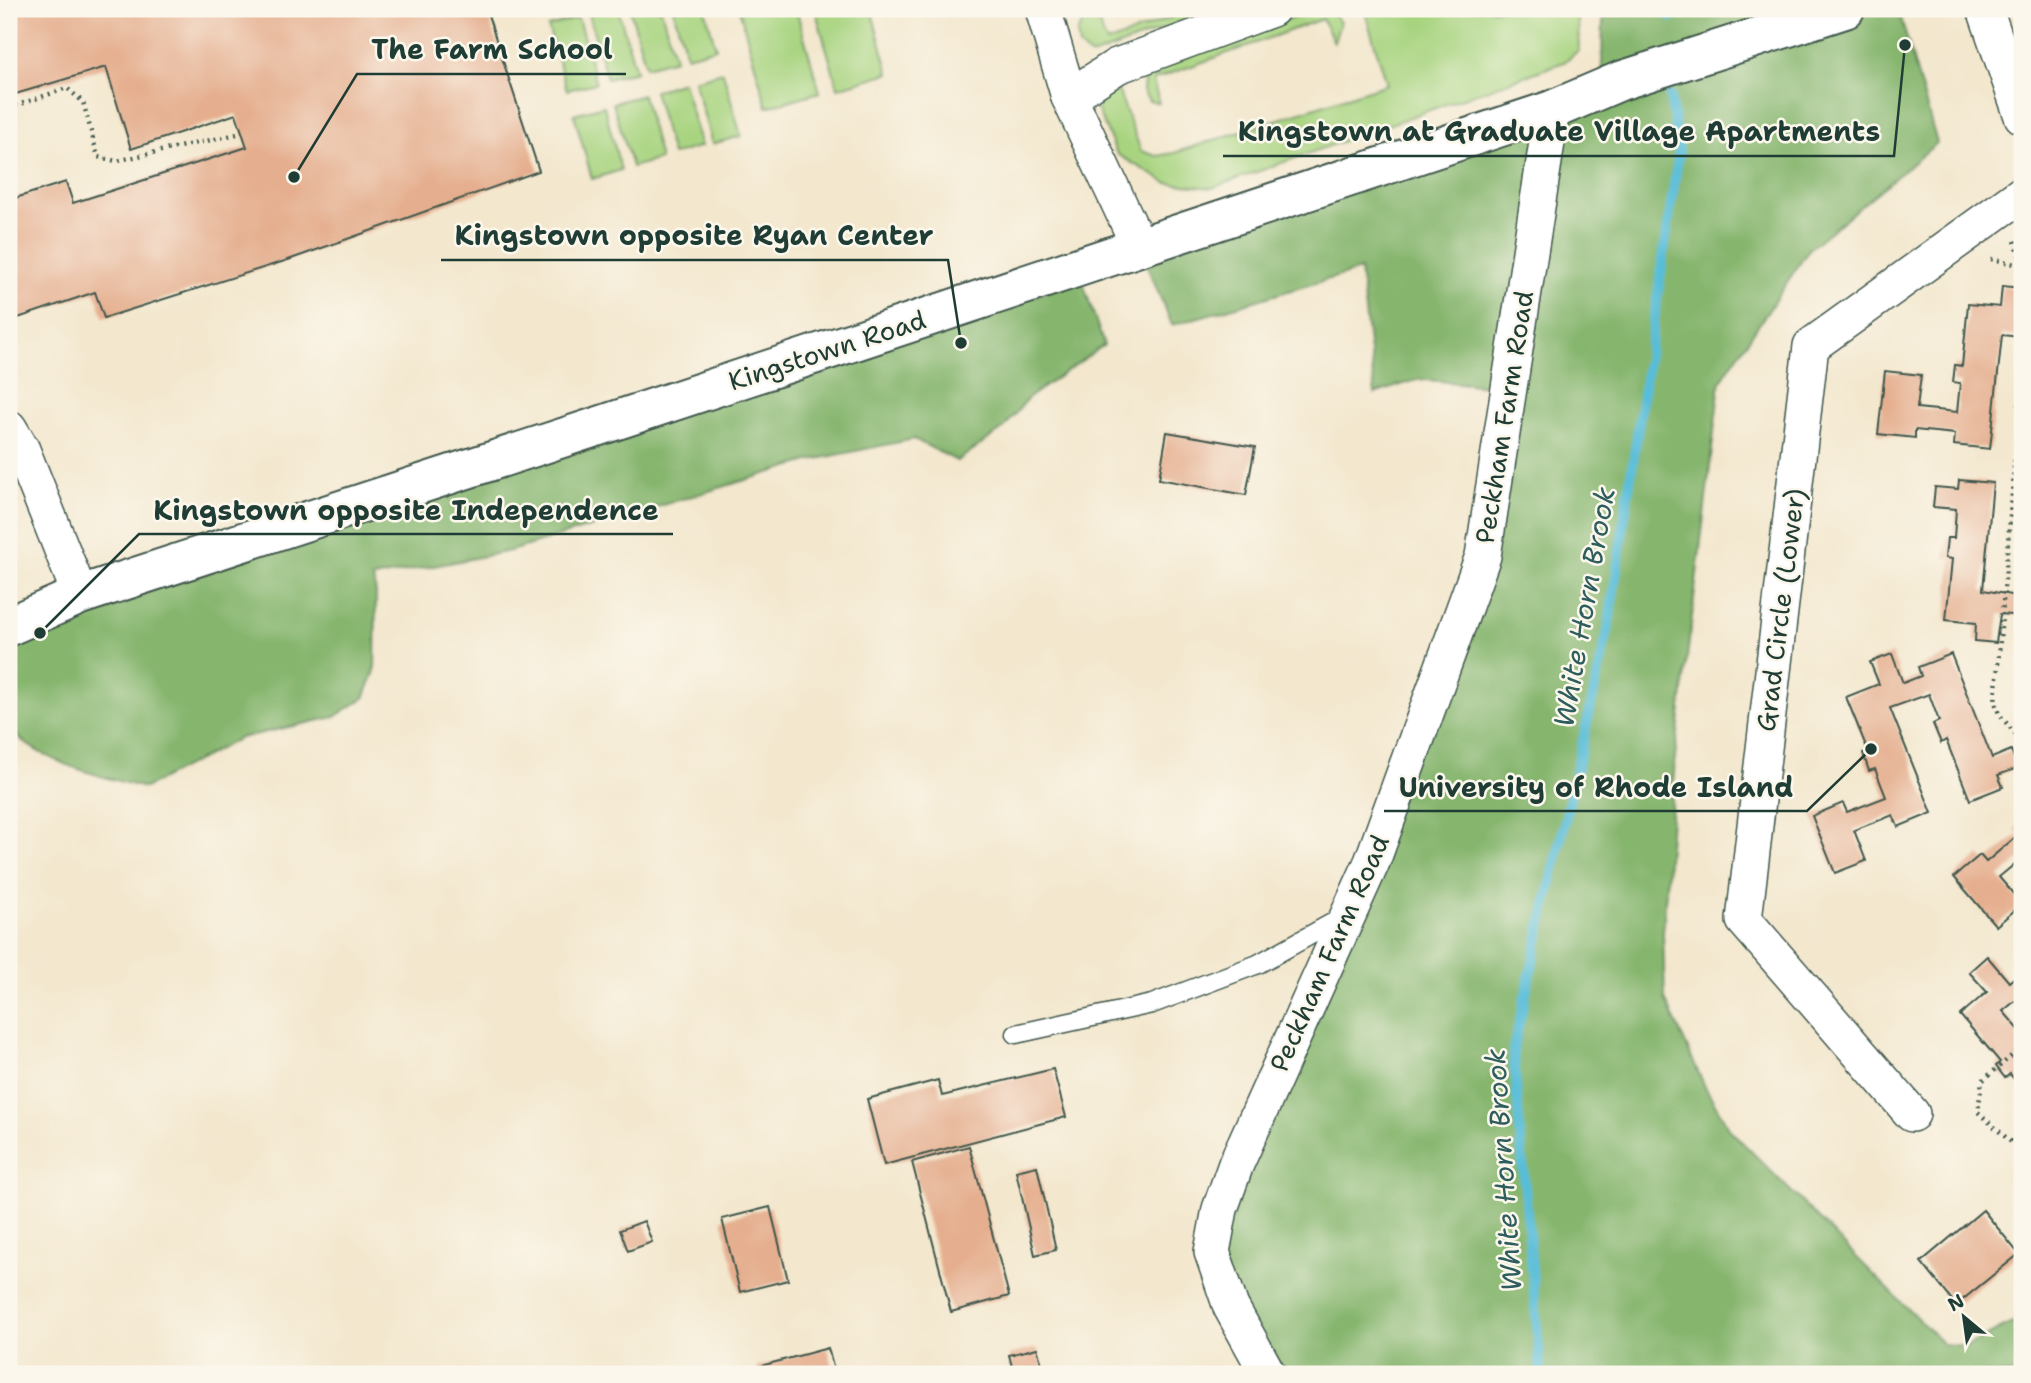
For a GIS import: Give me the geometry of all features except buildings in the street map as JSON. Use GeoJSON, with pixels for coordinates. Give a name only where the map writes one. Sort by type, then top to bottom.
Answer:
{"type":"FeatureCollection","features":[{"type":"Feature","properties":{"kind":"main road","name":"Kingstown Road"},"geometry":{"type":"LineString","coordinates":[[9,626],[80,595],[1552,110],[1620,81],[1845,9]]}},
{"type":"Feature","properties":{"kind":"street"},"geometry":{"type":"LineString","coordinates":[[1043,9],[1069,97],[1139,246]]}},
{"type":"Feature","properties":{"kind":"street"},"geometry":{"type":"LineString","coordinates":[[1069,97],[1117,66],[1272,9]]}},
{"type":"Feature","properties":{"kind":"street"},"geometry":{"type":"LineString","coordinates":[[1985,9],[2022,116]]}},
{"type":"Feature","properties":{"kind":"street","name":"Peckham Farm Road"},"geometry":{"type":"LineString","coordinates":[[1268,1374],[1231,1307],[1212,1252],[1220,1209],[1236,1164],[1372,862],[1483,555],[1552,110]]}},
{"type":"Feature","properties":{"kind":"street","name":"Grad Circle (Lower)"},"geometry":{"type":"LineString","coordinates":[[1912,1114],[1744,920],[1811,346],[2022,194]]}},
{"type":"Feature","properties":{"kind":"street"},"geometry":{"type":"LineString","coordinates":[[9,428],[22,450],[80,595]]}},
{"type":"Feature","properties":{"kind":"lane"},"geometry":{"type":"LineString","coordinates":[[1016,1034],[1152,1004],[1258,964],[1349,914]]}},
{"type":"Feature","properties":{"kind":"path"},"geometry":{"type":"LineString","coordinates":[[9,108],[67,88],[83,102],[98,158],[116,162],[242,133]]}},
{"type":"Feature","properties":{"kind":"path"},"geometry":{"type":"LineString","coordinates":[[1988,258],[2020,265],[2022,275]]}},
{"type":"Feature","properties":{"kind":"path"},"geometry":{"type":"LineString","coordinates":[[2022,369],[1995,702],[1999,715],[2022,742]]}},
{"type":"Feature","properties":{"kind":"path"},"geometry":{"type":"LineString","coordinates":[[2022,1047],[1982,1081],[1978,1112],[2022,1152]]}},
{"type":"Feature","properties":{"kind":"green space"},"geometry":{"type":"Polygon","coordinates":[[[618,9],[636,71],[607,79],[589,15],[618,9]]]}},
{"type":"Feature","properties":{"kind":"green space"},"geometry":{"type":"Polygon","coordinates":[[[630,9],[661,9],[675,59],[646,67],[630,9]]]}},
{"type":"Feature","properties":{"kind":"green space"},"geometry":{"type":"Polygon","coordinates":[[[673,9],[705,9],[716,48],[687,56],[673,9]]]}},
{"type":"Feature","properties":{"kind":"green space"},"geometry":{"type":"Polygon","coordinates":[[[739,9],[796,9],[820,92],[767,107],[739,9]]]}},
{"type":"Feature","properties":{"kind":"green space"},"geometry":{"type":"Polygon","coordinates":[[[815,9],[871,9],[889,73],[838,88],[815,9]]]}},
{"type":"Feature","properties":{"kind":"green space"},"geometry":{"type":"Polygon","coordinates":[[[1192,9],[1217,9],[1092,56],[1079,47],[1077,33],[1085,19],[1097,19],[1107,43],[1192,9]]]}},
{"type":"Feature","properties":{"kind":"green space"},"geometry":{"type":"Polygon","coordinates":[[[1316,9],[1331,9],[1340,23],[1334,42],[1322,19],[1153,80],[1159,103],[1149,101],[1143,91],[1145,72],[1316,9]]]}},
{"type":"Feature","properties":{"kind":"green space"},"geometry":{"type":"Polygon","coordinates":[[[1364,9],[1571,9],[1578,20],[1579,50],[1564,62],[1212,188],[1167,183],[1117,154],[1097,109],[1100,95],[1109,86],[1118,90],[1141,151],[1157,156],[1174,153],[1387,84],[1364,9]]]}},
{"type":"Feature","properties":{"kind":"green space"},"geometry":{"type":"Polygon","coordinates":[[[1599,9],[1901,9],[1899,11],[1937,143],[1810,248],[1720,382],[1675,758],[1663,933],[1665,999],[1705,1087],[1731,1131],[1943,1344],[1967,1346],[2022,1318],[2022,1374],[1267,1374],[1209,1256],[1451,632],[1499,387],[1418,379],[1375,394],[1360,270],[1172,325],[1144,259],[1601,102],[1603,20],[1599,9]]]}},
{"type":"Feature","properties":{"kind":"green space"},"geometry":{"type":"Polygon","coordinates":[[[578,18],[596,83],[567,90],[548,27],[578,18]]]}},
{"type":"Feature","properties":{"kind":"green space"},"geometry":{"type":"Polygon","coordinates":[[[723,72],[741,136],[712,144],[694,80],[723,72]]]}},
{"type":"Feature","properties":{"kind":"green space"},"geometry":{"type":"Polygon","coordinates":[[[683,82],[701,146],[672,155],[654,91],[683,82]]]}},
{"type":"Feature","properties":{"kind":"green space"},"geometry":{"type":"Polygon","coordinates":[[[643,95],[660,159],[632,167],[613,103],[643,95]]]}},
{"type":"Feature","properties":{"kind":"green space"},"geometry":{"type":"Polygon","coordinates":[[[604,106],[621,170],[592,179],[574,114],[604,106]]]}},
{"type":"Feature","properties":{"kind":"green space"},"geometry":{"type":"Polygon","coordinates":[[[1082,280],[1104,345],[1028,398],[1003,429],[957,461],[914,439],[812,460],[510,551],[373,578],[376,593],[375,671],[364,698],[334,717],[240,738],[145,788],[51,758],[34,749],[10,726],[7,698],[9,640],[81,610],[1082,280]]]}},
{"type":"Feature","properties":{"kind":"waterway","name":"White Horn Brook"},"geometry":{"type":"LineString","coordinates":[[1671,17],[1675,9]]}},
{"type":"Feature","properties":{"kind":"waterway","name":"White Horn Brook"},"geometry":{"type":"LineString","coordinates":[[1541,1374],[1513,1050],[1608,630],[1679,151],[1670,96]]}},
{"type":"Feature","properties":{"kind":"place","name":"Kingstown at Graduate Village Apartments"},"geometry":{"type":"Point","coordinates":[1905,45]}},
{"type":"Feature","properties":{"kind":"place","name":"The Farm School"},"geometry":{"type":"Point","coordinates":[294,177]}},
{"type":"Feature","properties":{"kind":"place","name":"Kingstown opposite Ryan Center"},"geometry":{"type":"Point","coordinates":[961,343]}},
{"type":"Feature","properties":{"kind":"place","name":"Kingstown opposite Independence"},"geometry":{"type":"Point","coordinates":[40,633]}},
{"type":"Feature","properties":{"kind":"place","name":"University of Rhode Island"},"geometry":{"type":"Point","coordinates":[1871,749]}}]}
